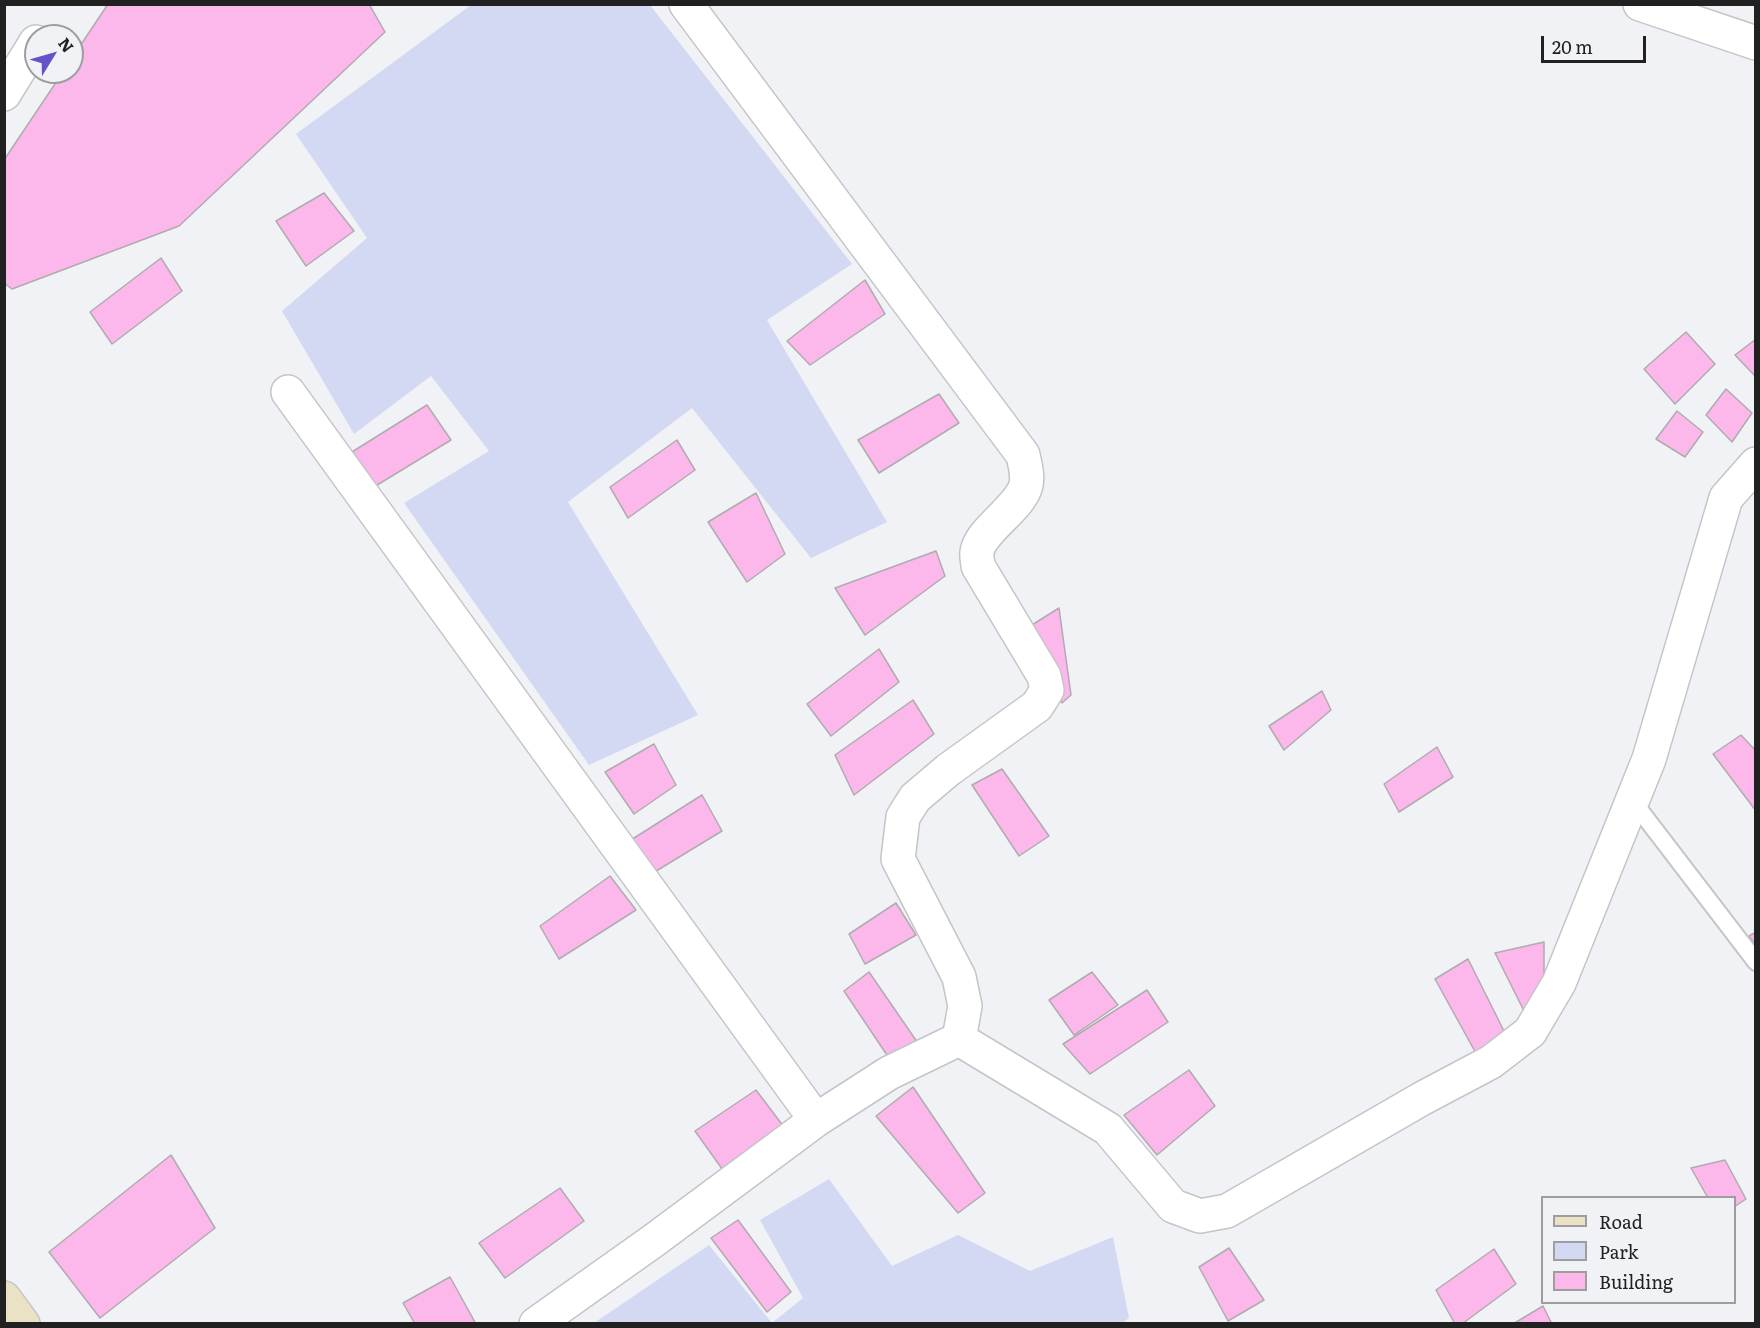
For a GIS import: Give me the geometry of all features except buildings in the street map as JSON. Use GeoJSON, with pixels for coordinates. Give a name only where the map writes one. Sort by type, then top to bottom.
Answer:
{"type":"FeatureCollection","features":[{"type":"Feature","properties":{"kind":"main road"},"geometry":{"type":"LineString","coordinates":[[4,1298],[23,1323]]}},
{"type":"Feature","properties":{"kind":"street"},"geometry":{"type":"LineString","coordinates":[[686,4],[1023,455],[1027,473],[1025,488],[1016,503],[981,542],[977,552],[978,566],[1044,676],[1047,690],[1037,706],[948,770],[915,798],[903,817],[898,860],[959,977],[965,1006],[959,1039]]}},
{"type":"Feature","properties":{"kind":"street"},"geometry":{"type":"LineString","coordinates":[[1640,4],[1755,43]]}},
{"type":"Feature","properties":{"kind":"street"},"geometry":{"type":"LineString","coordinates":[[4,94],[24,62]]}},
{"type":"Feature","properties":{"kind":"street"},"geometry":{"type":"LineString","coordinates":[[288,392],[816,1120]]}},
{"type":"Feature","properties":{"kind":"street"},"geometry":{"type":"LineString","coordinates":[[959,1039],[1108,1129],[1173,1206],[1200,1216],[1227,1211],[1423,1098],[1491,1062],[1530,1032],[1559,983],[1649,759],[1726,498],[1755,464]]}},
{"type":"Feature","properties":{"kind":"street"},"geometry":{"type":"LineString","coordinates":[[536,1323],[653,1241],[816,1120],[889,1073],[959,1039]]}},
{"type":"Feature","properties":{"kind":"lane"},"geometry":{"type":"LineString","coordinates":[[1632,800],[1755,962]]}},
{"type":"Feature","properties":{"kind":"green space"},"geometry":{"type":"Polygon","coordinates":[[[471,5],[650,5],[852,264],[767,320],[887,522],[811,558],[692,408],[568,502],[698,715],[589,765],[404,503],[489,451],[431,376],[354,434],[282,311],[367,238],[296,134],[471,5]]]}},
{"type":"Feature","properties":{"kind":"green space"},"geometry":{"type":"Polygon","coordinates":[[[829,1179],[892,1266],[958,1235],[1030,1271],[1113,1237],[1129,1318],[1121,1324],[594,1323],[709,1245],[772,1323],[803,1298],[760,1220],[829,1179]]]}}]}
